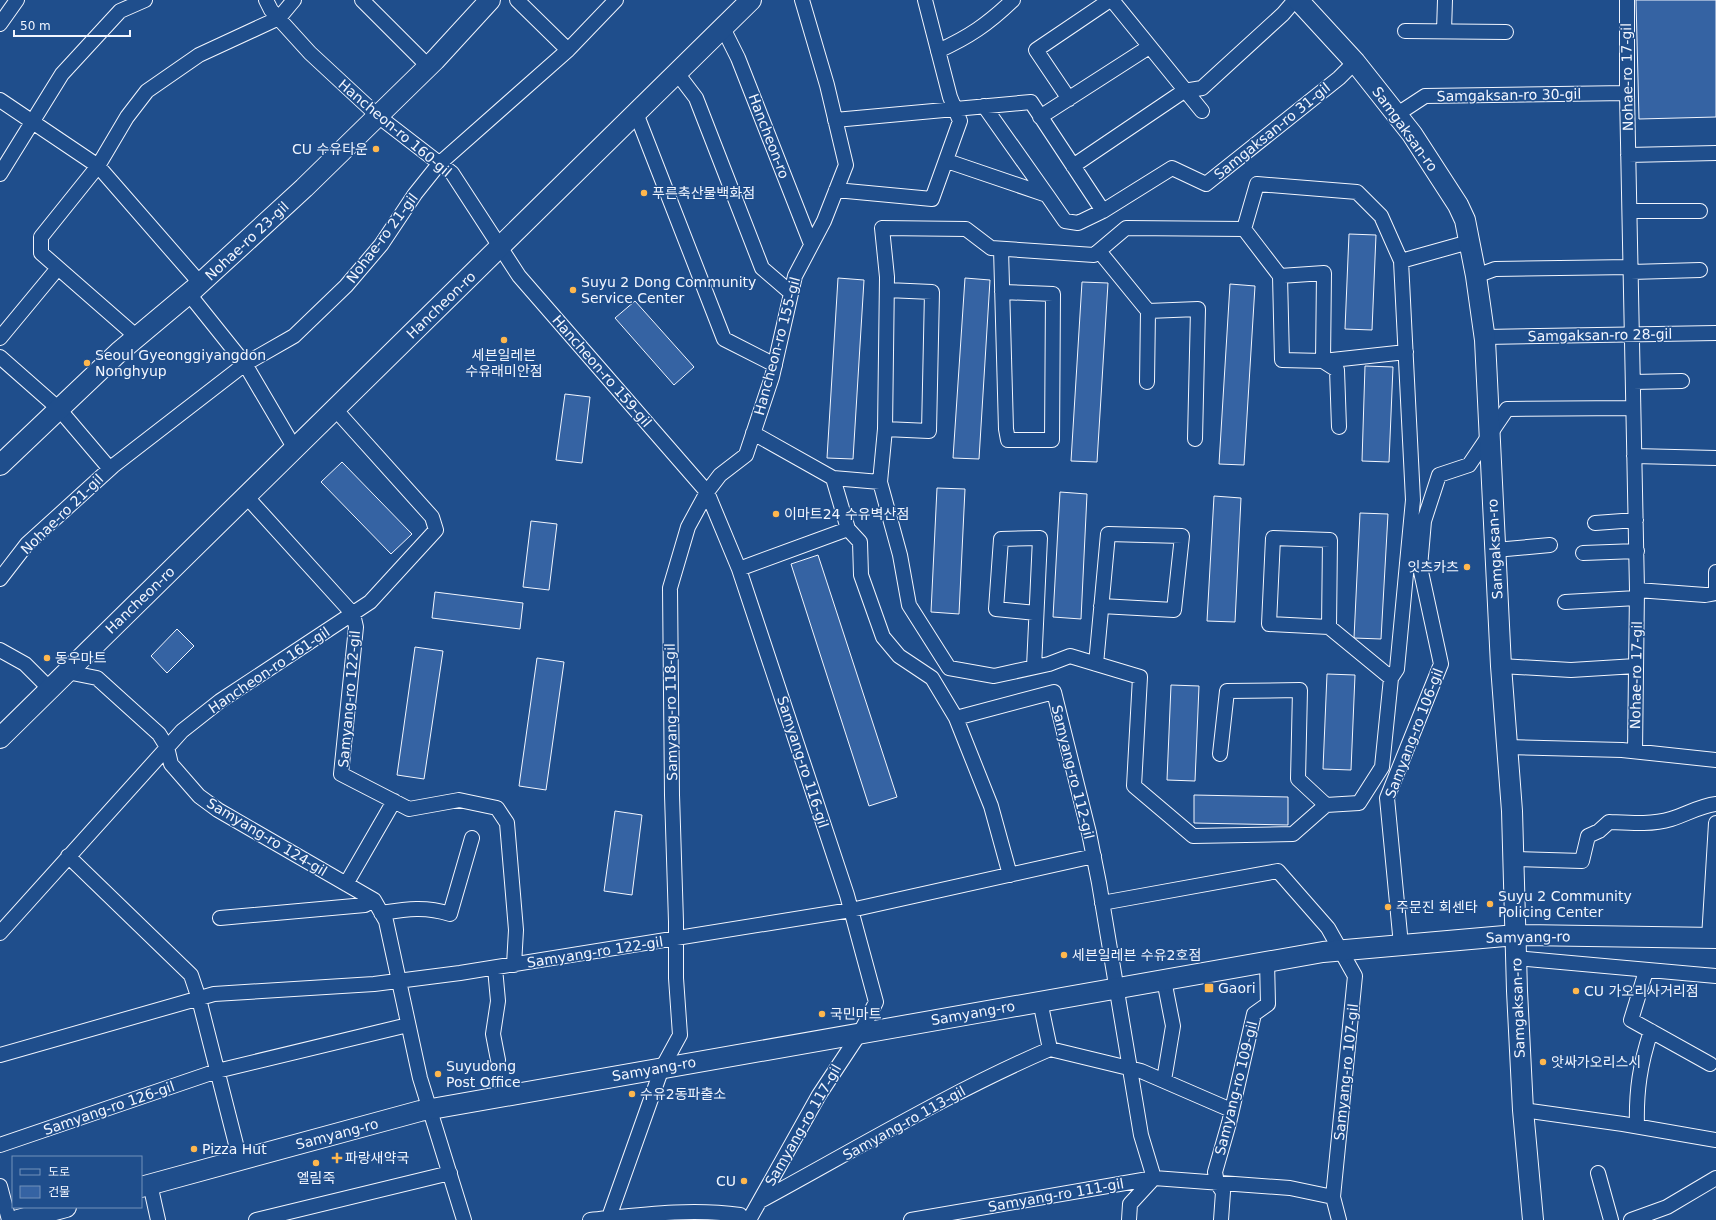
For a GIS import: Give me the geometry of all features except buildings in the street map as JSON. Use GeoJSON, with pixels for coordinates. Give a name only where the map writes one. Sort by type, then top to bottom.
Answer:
{"type":"FeatureCollection","features":[{"type":"Feature","properties":{"kind":"street"},"geometry":{"type":"LineString","coordinates":[[0,24],[17,0]]}},
{"type":"Feature","properties":{"kind":"street"},"geometry":{"type":"LineString","coordinates":[[0,174],[62,74],[120,11],[145,0]]}},
{"type":"Feature","properties":{"kind":"street","name":"Hancheon-ro 160-gil"},"geometry":{"type":"LineString","coordinates":[[266,0],[279,18],[310,53],[378,116],[452,174],[500,247]]}},
{"type":"Feature","properties":{"kind":"street"},"geometry":{"type":"LineString","coordinates":[[136,337],[41,253],[41,237],[98,166],[127,117],[147,91],[199,55],[279,18],[294,0]]}},
{"type":"Feature","properties":{"kind":"street","name":"Nohae-ro 23-gil"},"geometry":{"type":"LineString","coordinates":[[0,464],[136,337],[194,288],[304,188],[429,67],[490,0]]}},
{"type":"Feature","properties":{"kind":"street"},"geometry":{"type":"LineString","coordinates":[[517,0],[568,50]]}},
{"type":"Feature","properties":{"kind":"street","name":"Nohae-ro 21-gil"},"geometry":{"type":"LineString","coordinates":[[0,579],[27,544],[110,469],[245,364],[294,336],[346,286],[381,245],[415,194],[439,164],[568,50],[616,0]]}},
{"type":"Feature","properties":{"kind":"street","name":"Hancheon-ro"},"geometry":{"type":"LineString","coordinates":[[0,738],[752,0]]}},
{"type":"Feature","properties":{"kind":"street","name":"Hancheon-ro 155-gil"},"geometry":{"type":"LineString","coordinates":[[707,492],[720,475],[746,455],[775,365],[795,276],[824,221],[846,165],[802,0]]}},
{"type":"Feature","properties":{"kind":"street"},"geometry":{"type":"LineString","coordinates":[[836,190],[932,199],[960,121],[950,97],[925,0]]}},
{"type":"Feature","properties":{"kind":"street"},"geometry":{"type":"LineString","coordinates":[[938,51],[963,40],[993,20],[1013,0]]}},
{"type":"Feature","properties":{"kind":"street"},"geometry":{"type":"LineString","coordinates":[[1069,99],[1036,50],[1111,0],[1184,91],[1202,111]]}},
{"type":"Feature","properties":{"kind":"street"},"geometry":{"type":"LineString","coordinates":[[1073,166],[1184,91],[1202,88],[1283,14],[1295,0]]}},
{"type":"Feature","properties":{"kind":"street","name":"Samgaksan-ro"},"geometry":{"type":"LineString","coordinates":[[1298,0],[1355,62],[1412,134],[1458,205],[1465,220],[1476,276],[1485,337],[1501,666],[1514,860],[1516,958],[1523,1110],[1533,1220]]}},
{"type":"Feature","properties":{"kind":"street"},"geometry":{"type":"LineString","coordinates":[[1444,31],[1445,0]]}},
{"type":"Feature","properties":{"kind":"street","name":"Nohae-ro 17-gil"},"geometry":{"type":"LineString","coordinates":[[1627,0],[1628,155],[1637,551],[1635,751]]}},
{"type":"Feature","properties":{"kind":"street"},"geometry":{"type":"LineString","coordinates":[[372,3],[429,67]]}},
{"type":"Feature","properties":{"kind":"street","name":"Hancheon-ro"},"geometry":{"type":"LineString","coordinates":[[723,28],[738,58],[812,244]]}},
{"type":"Feature","properties":{"kind":"street"},"geometry":{"type":"LineString","coordinates":[[1405,31],[1506,32]]}},
{"type":"Feature","properties":{"kind":"street"},"geometry":{"type":"LineString","coordinates":[[1040,116],[1149,47]]}},
{"type":"Feature","properties":{"kind":"street","name":"Samgaksan-ro 31-gil"},"geometry":{"type":"LineString","coordinates":[[984,106],[1065,221],[1078,223],[1103,211],[1172,168],[1206,184],[1339,78],[1355,62]]}},
{"type":"Feature","properties":{"kind":"street"},"geometry":{"type":"LineString","coordinates":[[677,73],[696,98],[762,268],[791,293]]}},
{"type":"Feature","properties":{"kind":"street","name":"Samgaksan-ro 30-gil"},"geometry":{"type":"LineString","coordinates":[[1396,115],[1425,96],[1627,93]]}},
{"type":"Feature","properties":{"kind":"street"},"geometry":{"type":"LineString","coordinates":[[0,100],[98,166],[194,288],[245,364],[295,449]]}},
{"type":"Feature","properties":{"kind":"street"},"geometry":{"type":"LineString","coordinates":[[835,120],[1031,102],[1103,211]]}},
{"type":"Feature","properties":{"kind":"street"},"geometry":{"type":"LineString","coordinates":[[636,113],[724,339],[775,365]]}},
{"type":"Feature","properties":{"kind":"street"},"geometry":{"type":"LineString","coordinates":[[1628,155],[1716,153]]}},
{"type":"Feature","properties":{"kind":"street"},"geometry":{"type":"LineString","coordinates":[[946,161],[1047,195]]}},
{"type":"Feature","properties":{"kind":"street"},"geometry":{"type":"LineString","coordinates":[[1257,184],[1357,192],[1381,216],[1401,261],[1412,500],[1397,669],[1390,678],[1382,767],[1359,803],[1326,805],[1294,834],[1193,836],[1134,786],[1140,677],[1070,656],[1049,664],[994,676],[949,668],[909,605],[900,555],[880,482],[885,429],[887,290],[882,228],[966,229],[991,248],[1094,255],[1126,228],[1244,229],[1257,184]]}},
{"type":"Feature","properties":{"kind":"street"},"geometry":{"type":"LineString","coordinates":[[1630,211],[1700,212]]}},
{"type":"Feature","properties":{"kind":"street"},"geometry":{"type":"LineString","coordinates":[[1244,229],[1280,276],[1282,360],[1323,361],[1406,352]]}},
{"type":"Feature","properties":{"kind":"street"},"geometry":{"type":"LineString","coordinates":[[1401,261],[1469,242]]}},
{"type":"Feature","properties":{"kind":"street","name":"Hancheon-ro 159-gil"},"geometry":{"type":"LineString","coordinates":[[500,247],[519,276],[707,492]]}},
{"type":"Feature","properties":{"kind":"street"},"geometry":{"type":"LineString","coordinates":[[1001,249],[1002,292],[1008,440],[1052,440],[1053,294],[1002,292]]}},
{"type":"Feature","properties":{"kind":"street"},"geometry":{"type":"LineString","coordinates":[[1099,251],[1148,310],[1147,382]]}},
{"type":"Feature","properties":{"kind":"street"},"geometry":{"type":"LineString","coordinates":[[0,338],[58,268]]}},
{"type":"Feature","properties":{"kind":"street"},"geometry":{"type":"LineString","coordinates":[[1476,276],[1495,269],[1700,270]]}},
{"type":"Feature","properties":{"kind":"street"},"geometry":{"type":"LineString","coordinates":[[1280,276],[1324,273],[1323,361]]}},
{"type":"Feature","properties":{"kind":"street"},"geometry":{"type":"LineString","coordinates":[[885,429],[929,431],[932,292],[887,290]]}},
{"type":"Feature","properties":{"kind":"street"},"geometry":{"type":"LineString","coordinates":[[1148,310],[1198,309],[1195,439]]}},
{"type":"Feature","properties":{"kind":"street","name":"Samgaksan-ro 28-gil"},"geometry":{"type":"LineString","coordinates":[[1485,337],[1632,333],[1716,333]]}},
{"type":"Feature","properties":{"kind":"street"},"geometry":{"type":"LineString","coordinates":[[0,357],[59,409]]}},
{"type":"Feature","properties":{"kind":"street"},"geometry":{"type":"LineString","coordinates":[[1323,361],[1337,370],[1339,427]]}},
{"type":"Feature","properties":{"kind":"street"},"geometry":{"type":"LineString","coordinates":[[1633,382],[1682,380]]}},
{"type":"Feature","properties":{"kind":"street"},"geometry":{"type":"LineString","coordinates":[[1490,433],[1507,409],[1633,408]]}},
{"type":"Feature","properties":{"kind":"street","name":"Nohae-ro 21-gil"},"geometry":{"type":"LineString","coordinates":[[59,409],[110,469]]}},
{"type":"Feature","properties":{"kind":"street","name":"Hancheon-ro 161-gil"},"geometry":{"type":"LineString","coordinates":[[0,933],[182,731],[220,701],[370,602],[436,530],[432,517],[335,409]]}},
{"type":"Feature","properties":{"kind":"street"},"geometry":{"type":"LineString","coordinates":[[753,433],[832,478],[880,482]]}},
{"type":"Feature","properties":{"kind":"street","name":"Samyang-ro 106-gil"},"geometry":{"type":"LineString","coordinates":[[1401,945],[1386,798],[1441,664],[1420,566],[1424,521],[1439,474],[1469,465],[1490,433]]}},
{"type":"Feature","properties":{"kind":"street"},"geometry":{"type":"LineString","coordinates":[[1634,456],[1716,458]]}},
{"type":"Feature","properties":{"kind":"street"},"geometry":{"type":"LineString","coordinates":[[832,478],[848,529],[860,542],[861,575],[870,605],[883,637],[898,656],[932,678],[956,718],[991,806],[1010,875]]}},
{"type":"Feature","properties":{"kind":"street","name":"Samyang-ro 116-gil"},"geometry":{"type":"LineString","coordinates":[[707,492],[739,568],[851,910],[876,1002],[860,1033]]}},
{"type":"Feature","properties":{"kind":"street","name":"Samyang-ro 118-gil"},"geometry":{"type":"LineString","coordinates":[[608,1219],[662,1068],[680,1035],[676,978],[670,588],[688,527],[707,492]]}},
{"type":"Feature","properties":{"kind":"street"},"geometry":{"type":"LineString","coordinates":[[246,496],[353,614]]}},
{"type":"Feature","properties":{"kind":"street"},"geometry":{"type":"LineString","coordinates":[[1595,523],[1636,520]]}},
{"type":"Feature","properties":{"kind":"street"},"geometry":{"type":"LineString","coordinates":[[739,568],[848,529]]}},
{"type":"Feature","properties":{"kind":"street"},"geometry":{"type":"LineString","coordinates":[[1096,664],[1101,606],[1108,534],[1182,536],[1174,610],[1101,606]]}},
{"type":"Feature","properties":{"kind":"street"},"geometry":{"type":"LineString","coordinates":[[1034,667],[1040,538],[1001,539],[996,609],[1036,613]]}},
{"type":"Feature","properties":{"kind":"street"},"geometry":{"type":"LineString","coordinates":[[1329,627],[1330,540],[1273,538],[1269,624],[1329,627],[1390,678]]}},
{"type":"Feature","properties":{"kind":"street"},"geometry":{"type":"LineString","coordinates":[[1495,550],[1550,546]]}},
{"type":"Feature","properties":{"kind":"street"},"geometry":{"type":"LineString","coordinates":[[1583,553],[1637,551]]}},
{"type":"Feature","properties":{"kind":"street"},"geometry":{"type":"LineString","coordinates":[[1716,572],[1716,589]]}},
{"type":"Feature","properties":{"kind":"street"},"geometry":{"type":"LineString","coordinates":[[1565,602],[1637,594],[1705,595],[1716,593]]}},
{"type":"Feature","properties":{"kind":"street","name":"Samyang-ro 122-gil"},"geometry":{"type":"LineString","coordinates":[[353,614],[356,627],[342,774],[409,809],[459,800],[497,808],[507,823],[516,930],[514,965]]}},
{"type":"Feature","properties":{"kind":"street"},"geometry":{"type":"LineString","coordinates":[[0,650],[25,664],[50,689]]}},
{"type":"Feature","properties":{"kind":"street"},"geometry":{"type":"LineString","coordinates":[[1501,666],[1571,670],[1636,666]]}},
{"type":"Feature","properties":{"kind":"street","name":"Samyang-ro 124-gil"},"geometry":{"type":"LineString","coordinates":[[67,672],[97,678],[159,734],[167,747],[171,764],[199,796],[218,810],[374,900]]}},
{"type":"Feature","properties":{"kind":"street"},"geometry":{"type":"LineString","coordinates":[[1220,754],[1227,691],[1300,690],[1298,779],[1326,805]]}},
{"type":"Feature","properties":{"kind":"street","name":"Samyang-ro 112-gil"},"geometry":{"type":"LineString","coordinates":[[956,718],[1054,692],[1094,856],[1116,988]]}},
{"type":"Feature","properties":{"kind":"street"},"geometry":{"type":"LineString","coordinates":[[1507,747],[1635,751],[1716,760]]}},
{"type":"Feature","properties":{"kind":"street"},"geometry":{"type":"LineString","coordinates":[[346,884],[394,801]]}},
{"type":"Feature","properties":{"kind":"street"},"geometry":{"type":"LineString","coordinates":[[1514,860],[1582,861],[1588,836],[1599,831],[1608,822],[1652,823],[1672,819],[1703,806],[1716,804]]}},
{"type":"Feature","properties":{"kind":"street"},"geometry":{"type":"LineString","coordinates":[[1712,938],[1716,823]]}},
{"type":"Feature","properties":{"kind":"street"},"geometry":{"type":"LineString","coordinates":[[381,913],[413,908],[438,910],[450,914],[472,838]]}},
{"type":"Feature","properties":{"kind":"street"},"geometry":{"type":"LineString","coordinates":[[68,856],[191,975],[199,999],[240,1160]]}},
{"type":"Feature","properties":{"kind":"street","name":"Samyang-ro 112-gil"},"geometry":{"type":"LineString","coordinates":[[851,910],[1094,856]]}},
{"type":"Feature","properties":{"kind":"street"},"geometry":{"type":"LineString","coordinates":[[1102,903],[1278,871],[1328,928],[1340,950]]}},
{"type":"Feature","properties":{"kind":"street"},"geometry":{"type":"LineString","coordinates":[[220,918],[365,905],[374,900],[386,921],[420,1078],[464,1220]]}},
{"type":"Feature","properties":{"kind":"street"},"geometry":{"type":"LineString","coordinates":[[676,939],[851,910]]}},
{"type":"Feature","properties":{"kind":"street","name":"Samyang-ro"},"geometry":{"type":"LineString","coordinates":[[158,1220],[146,1186],[430,1109],[1267,961],[1340,950],[1516,935],[1712,938]]}},
{"type":"Feature","properties":{"kind":"street","name":"Samyang-ro 122-gil"},"geometry":{"type":"LineString","coordinates":[[398,981],[495,968],[676,939]]}},
{"type":"Feature","properties":{"kind":"street","name":"Samyang-ro 107-gil"},"geometry":{"type":"LineString","coordinates":[[1339,1220],[1333,1197],[1355,976],[1340,950]]}},
{"type":"Feature","properties":{"kind":"street"},"geometry":{"type":"LineString","coordinates":[[1516,958],[1646,971],[1716,976]]}},
{"type":"Feature","properties":{"kind":"street","name":"Samyang-ro 109-gil"},"geometry":{"type":"LineString","coordinates":[[1221,1220],[1223,1192],[1217,1183],[1215,1172],[1254,1014],[1268,1004],[1267,961]]}},
{"type":"Feature","properties":{"kind":"street"},"geometry":{"type":"LineString","coordinates":[[495,968],[498,1001],[493,1034],[498,1060]]}},
{"type":"Feature","properties":{"kind":"street"},"geometry":{"type":"LineString","coordinates":[[1646,971],[1631,1020],[1710,1064]]}},
{"type":"Feature","properties":{"kind":"street"},"geometry":{"type":"LineString","coordinates":[[1164,980],[1173,1026],[1164,1080]]}},
{"type":"Feature","properties":{"kind":"street"},"geometry":{"type":"LineString","coordinates":[[0,1055],[214,994],[398,981]]}},
{"type":"Feature","properties":{"kind":"street"},"geometry":{"type":"LineString","coordinates":[[1116,988],[1141,1135],[1154,1178],[1290,1188],[1333,1197]]}},
{"type":"Feature","properties":{"kind":"street"},"geometry":{"type":"LineString","coordinates":[[1040,1001],[1050,1049],[1141,1071],[1231,1110]]}},
{"type":"Feature","properties":{"kind":"street"},"geometry":{"type":"LineString","coordinates":[[217,1071],[408,1025]]}},
{"type":"Feature","properties":{"kind":"street"},"geometry":{"type":"LineString","coordinates":[[1637,1126],[1637,1096],[1641,1062],[1651,1031]]}},
{"type":"Feature","properties":{"kind":"street","name":"Samyang-ro 117-gil"},"geometry":{"type":"LineString","coordinates":[[750,1220],[819,1095],[860,1033]]}},
{"type":"Feature","properties":{"kind":"street","name":"Samyang-ro 113-gil"},"geometry":{"type":"LineString","coordinates":[[760,1201],[944,1100],[1008,1067],[1050,1049]]}},
{"type":"Feature","properties":{"kind":"street","name":"Samyang-ro 126-gil"},"geometry":{"type":"LineString","coordinates":[[0,1145],[217,1071]]}},
{"type":"Feature","properties":{"kind":"street"},"geometry":{"type":"LineString","coordinates":[[1523,1110],[1637,1126],[1716,1140]]}},
{"type":"Feature","properties":{"kind":"street"},"geometry":{"type":"LineString","coordinates":[[256,1220],[450,1173]]}},
{"type":"Feature","properties":{"kind":"street"},"geometry":{"type":"LineString","coordinates":[[1598,1173],[1611,1220]]}},
{"type":"Feature","properties":{"kind":"street","name":"Samyang-ro 111-gil"},"geometry":{"type":"LineString","coordinates":[[911,1220],[1154,1178]]}},
{"type":"Feature","properties":{"kind":"street","name":"Samyang-ro 111-gil"},"geometry":{"type":"LineString","coordinates":[[1129,1220],[1130,1204],[1154,1178]]}},
{"type":"Feature","properties":{"kind":"street"},"geometry":{"type":"LineString","coordinates":[[1631,1220],[1667,1207],[1716,1178]]}},
{"type":"Feature","properties":{"kind":"street"},"geometry":{"type":"LineString","coordinates":[[0,1186],[9,1220]]}},
{"type":"Feature","properties":{"kind":"street"},"geometry":{"type":"LineString","coordinates":[[18,1220],[62,1208]]}},
{"type":"Feature","properties":{"kind":"street"},"geometry":{"type":"LineString","coordinates":[[590,1220],[682,1212],[727,1213],[740,1215],[741,1220]]}},
{"type":"Feature","properties":{"kind":"place","name":"CU 수유타운"},"geometry":{"type":"Point","coordinates":[376,149]}},
{"type":"Feature","properties":{"kind":"place","name":"푸른축산물백화점"},"geometry":{"type":"Point","coordinates":[644,193]}},
{"type":"Feature","properties":{"kind":"place","name":"Suyu 2 Dong Community Service Center"},"geometry":{"type":"Point","coordinates":[573,290]}},
{"type":"Feature","properties":{"kind":"place","name":"세븐일레븐 수유래미안점"},"geometry":{"type":"Point","coordinates":[504,340]}},
{"type":"Feature","properties":{"kind":"place","name":"Seoul Gyeonggiyangdon Nonghyup"},"geometry":{"type":"Point","coordinates":[87,363]}},
{"type":"Feature","properties":{"kind":"place","name":"이마트24 수유벽산점"},"geometry":{"type":"Point","coordinates":[776,514]}},
{"type":"Feature","properties":{"kind":"place","name":"잇츠카츠"},"geometry":{"type":"Point","coordinates":[1467,567]}},
{"type":"Feature","properties":{"kind":"place","name":"동우마트"},"geometry":{"type":"Point","coordinates":[47,658]}},
{"type":"Feature","properties":{"kind":"place","name":"Suyu 2 Community Policing Center"},"geometry":{"type":"Point","coordinates":[1490,904]}},
{"type":"Feature","properties":{"kind":"place","name":"주문진 회센타"},"geometry":{"type":"Point","coordinates":[1388,907]}},
{"type":"Feature","properties":{"kind":"place","name":"세븐일레븐 수유2호점"},"geometry":{"type":"Point","coordinates":[1064,955]}},
{"type":"Feature","properties":{"kind":"place","name":"Gaori"},"geometry":{"type":"Point","coordinates":[1209,988]}},
{"type":"Feature","properties":{"kind":"place","name":"CU 가오리사거리점"},"geometry":{"type":"Point","coordinates":[1576,991]}},
{"type":"Feature","properties":{"kind":"place","name":"국민마트"},"geometry":{"type":"Point","coordinates":[822,1014]}},
{"type":"Feature","properties":{"kind":"place","name":"앗싸가오리스시"},"geometry":{"type":"Point","coordinates":[1543,1062]}},
{"type":"Feature","properties":{"kind":"place","name":"Suyudong Post Office"},"geometry":{"type":"Point","coordinates":[438,1074]}},
{"type":"Feature","properties":{"kind":"place","name":"수유2동파출소"},"geometry":{"type":"Point","coordinates":[632,1094]}},
{"type":"Feature","properties":{"kind":"place","name":"Pizza Hut"},"geometry":{"type":"Point","coordinates":[194,1149]}},
{"type":"Feature","properties":{"kind":"place","name":"파랑새약국"},"geometry":{"type":"Point","coordinates":[337,1158]}},
{"type":"Feature","properties":{"kind":"place","name":"엘림죽"},"geometry":{"type":"Point","coordinates":[316,1163]}},
{"type":"Feature","properties":{"kind":"place","name":"CU"},"geometry":{"type":"Point","coordinates":[744,1181]}}]}
